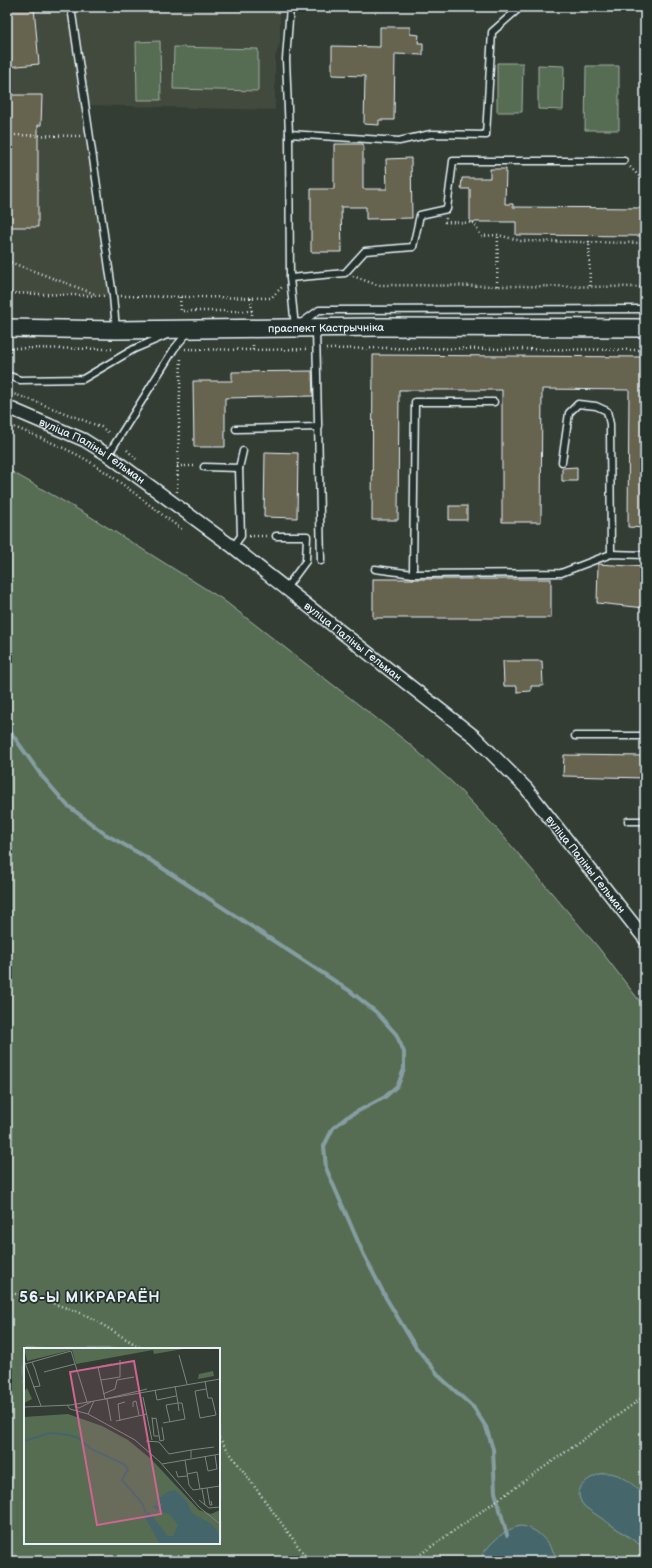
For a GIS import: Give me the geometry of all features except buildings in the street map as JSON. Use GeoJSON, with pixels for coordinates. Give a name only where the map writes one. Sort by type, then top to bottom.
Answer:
{"type":"FeatureCollection","features":[{"type":"Feature","properties":{"kind":"main road","name":"праспект Кастрычніка"},"geometry":{"type":"LineString","coordinates":[[10,330],[184,330],[295,327],[645,328]]}},
{"type":"Feature","properties":{"kind":"street","name":"вуліца Паліны Гельман"},"geometry":{"type":"LineString","coordinates":[[7,408],[84,440],[108,455],[233,547],[474,737],[526,788],[645,939]]}},
{"type":"Feature","properties":{"kind":"lane"},"geometry":{"type":"LineString","coordinates":[[71,7],[113,296],[116,330]]}},
{"type":"Feature","properties":{"kind":"lane"},"geometry":{"type":"LineString","coordinates":[[290,7],[286,59],[289,134],[290,278],[295,327],[319,310],[645,309]]}},
{"type":"Feature","properties":{"kind":"lane"},"geometry":{"type":"LineString","coordinates":[[289,134],[399,141],[431,134],[486,135],[492,32],[517,10],[518,7]]}},
{"type":"Feature","properties":{"kind":"lane"},"geometry":{"type":"LineString","coordinates":[[290,278],[345,273],[365,251],[413,247],[420,216],[447,209],[453,161],[624,161]]}},
{"type":"Feature","properties":{"kind":"lane"},"geometry":{"type":"LineString","coordinates":[[316,327],[321,561]]}},
{"type":"Feature","properties":{"kind":"lane"},"geometry":{"type":"LineString","coordinates":[[7,375],[20,380],[83,379],[134,350],[184,330]]}},
{"type":"Feature","properties":{"kind":"lane"},"geometry":{"type":"LineString","coordinates":[[108,455],[174,349],[184,330]]}},
{"type":"Feature","properties":{"kind":"lane"},"geometry":{"type":"LineString","coordinates":[[413,574],[415,402],[494,402]]}},
{"type":"Feature","properties":{"kind":"lane"},"geometry":{"type":"LineString","coordinates":[[562,462],[568,413],[578,404],[596,406],[607,411],[610,424],[610,554]]}},
{"type":"Feature","properties":{"kind":"lane"},"geometry":{"type":"LineString","coordinates":[[236,429],[318,427]]}},
{"type":"Feature","properties":{"kind":"lane"},"geometry":{"type":"LineString","coordinates":[[233,547],[241,536],[239,468],[243,452]]}},
{"type":"Feature","properties":{"kind":"lane"},"geometry":{"type":"LineString","coordinates":[[204,467],[239,468]]}},
{"type":"Feature","properties":{"kind":"lane"},"geometry":{"type":"LineString","coordinates":[[276,536],[307,536],[306,561],[286,588]]}},
{"type":"Feature","properties":{"kind":"lane"},"geometry":{"type":"LineString","coordinates":[[375,569],[413,574],[561,573],[610,554],[645,555]]}},
{"type":"Feature","properties":{"kind":"lane"},"geometry":{"type":"LineString","coordinates":[[575,736],[645,736]]}},
{"type":"Feature","properties":{"kind":"lane"},"geometry":{"type":"LineString","coordinates":[[628,822],[645,821]]}},
{"type":"Feature","properties":{"kind":"path"},"geometry":{"type":"LineString","coordinates":[[7,135],[89,136]]}},
{"type":"Feature","properties":{"kind":"path"},"geometry":{"type":"LineString","coordinates":[[624,161],[645,182]]}},
{"type":"Feature","properties":{"kind":"path"},"geometry":{"type":"LineString","coordinates":[[447,209],[446,222],[474,223],[481,236],[498,235],[522,241],[645,243]]}},
{"type":"Feature","properties":{"kind":"path"},"geometry":{"type":"LineString","coordinates":[[497,286],[498,235]]}},
{"type":"Feature","properties":{"kind":"path"},"geometry":{"type":"LineString","coordinates":[[589,241],[590,286]]}},
{"type":"Feature","properties":{"kind":"path"},"geometry":{"type":"LineString","coordinates":[[7,261],[97,295]]}},
{"type":"Feature","properties":{"kind":"path"},"geometry":{"type":"LineString","coordinates":[[345,273],[377,285],[645,287]]}},
{"type":"Feature","properties":{"kind":"path"},"geometry":{"type":"LineString","coordinates":[[7,293],[271,298],[290,278]]}},
{"type":"Feature","properties":{"kind":"path"},"geometry":{"type":"LineString","coordinates":[[180,297],[181,311],[252,311]]}},
{"type":"Feature","properties":{"kind":"path"},"geometry":{"type":"LineString","coordinates":[[253,350],[381,348],[645,350]]}},
{"type":"Feature","properties":{"kind":"path"},"geometry":{"type":"LineString","coordinates":[[177,492],[181,349]]}},
{"type":"Feature","properties":{"kind":"path"},"geometry":{"type":"LineString","coordinates":[[7,392],[101,427],[109,433]]}},
{"type":"Feature","properties":{"kind":"path"},"geometry":{"type":"LineString","coordinates":[[7,424],[51,442],[84,459],[120,482],[184,531]]}},
{"type":"Feature","properties":{"kind":"path"},"geometry":{"type":"LineString","coordinates":[[178,466],[204,467]]}},
{"type":"Feature","properties":{"kind":"path"},"geometry":{"type":"LineString","coordinates":[[241,536],[276,536]]}},
{"type":"Feature","properties":{"kind":"path"},"geometry":{"type":"LineString","coordinates":[[7,1293],[33,1296],[86,1315],[140,1348]]}},
{"type":"Feature","properties":{"kind":"path"},"geometry":{"type":"LineString","coordinates":[[411,1561],[645,1396]]}},
{"type":"Feature","properties":{"kind":"path"},"geometry":{"type":"LineString","coordinates":[[220,1439],[309,1561]]}},
{"type":"Feature","properties":{"kind":"shaded area"},"geometry":{"type":"Polygon","coordinates":[[[7,7],[280,7],[280,43],[275,58],[275,110],[85,105],[113,296],[7,293],[7,7]]]}},
{"type":"Feature","properties":{"kind":"shaded area"},"geometry":{"type":"Polygon","coordinates":[[[640,28],[645,29],[645,160],[641,160],[640,28]]]}},
{"type":"Feature","properties":{"kind":"green space"},"geometry":{"type":"Polygon","coordinates":[[[160,41],[161,100],[137,100],[136,42],[160,41]]]}},
{"type":"Feature","properties":{"kind":"green space"},"geometry":{"type":"Polygon","coordinates":[[[174,47],[258,49],[258,91],[173,89],[174,47]]]}},
{"type":"Feature","properties":{"kind":"green space"},"geometry":{"type":"Polygon","coordinates":[[[497,63],[523,63],[522,112],[497,112],[497,63]]]}},
{"type":"Feature","properties":{"kind":"green space"},"geometry":{"type":"Polygon","coordinates":[[[538,65],[564,66],[563,110],[538,109],[538,65]]]}},
{"type":"Feature","properties":{"kind":"green space"},"geometry":{"type":"Polygon","coordinates":[[[586,66],[619,66],[619,130],[585,130],[586,66]]]}},
{"type":"Feature","properties":{"kind":"green space"},"geometry":{"type":"Polygon","coordinates":[[[7,469],[91,517],[222,599],[407,742],[453,783],[497,829],[598,947],[645,1008],[645,1561],[7,1561],[7,469]]]}},
{"type":"Feature","properties":{"kind":"water"},"geometry":{"type":"Polygon","coordinates":[[[603,1473],[616,1474],[631,1483],[645,1496],[645,1548],[585,1507],[581,1501],[579,1495],[582,1486],[586,1481],[603,1473]]]}},
{"type":"Feature","properties":{"kind":"water"},"geometry":{"type":"Polygon","coordinates":[[[521,1526],[533,1530],[544,1538],[558,1561],[479,1561],[486,1549],[503,1534],[515,1527],[521,1526]]]}},
{"type":"Feature","properties":{"kind":"waterway"},"geometry":{"type":"LineString","coordinates":[[7,727],[41,775],[67,805],[105,834],[144,856],[350,991],[376,1012],[396,1034],[404,1052],[404,1069],[398,1085],[385,1097],[347,1117],[333,1128],[324,1146],[326,1168],[363,1253],[386,1298],[415,1346],[441,1378],[474,1408],[486,1427],[493,1449],[495,1492],[507,1535]]}},
{"type":"Feature","properties":{"kind":"district","name":"56-Ы МІКРАРАЁН"},"geometry":{"type":"Point","coordinates":[90,1297]}}]}
